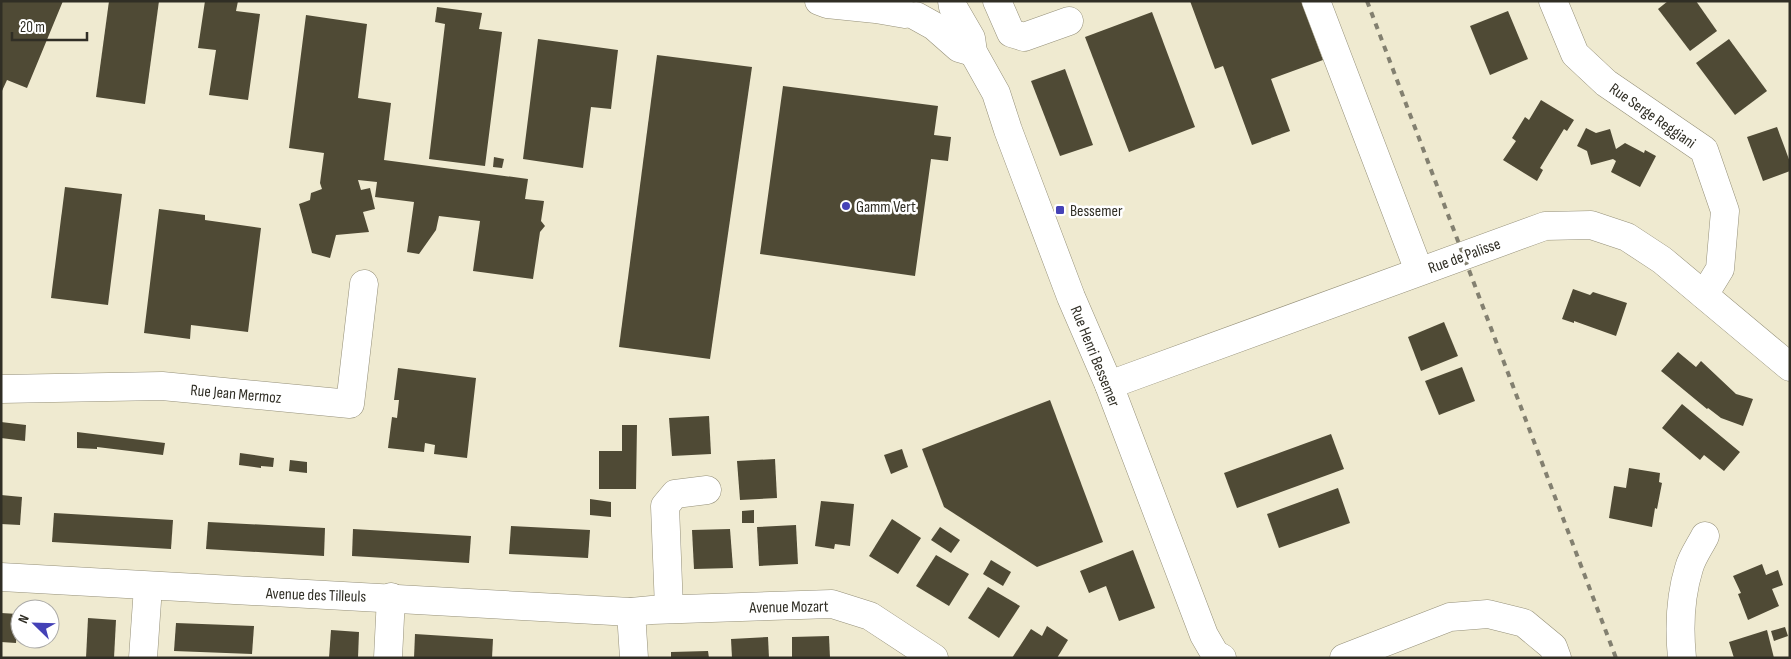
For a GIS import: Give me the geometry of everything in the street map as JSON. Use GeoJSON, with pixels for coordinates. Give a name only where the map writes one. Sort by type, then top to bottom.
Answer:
{"type":"FeatureCollection","features":[{"type":"Feature","properties":{"kind":"street"},"geometry":{"type":"LineString","coordinates":[[819,1],[827,4],[902,10],[926,14],[936,8],[942,1]]}},
{"type":"Feature","properties":{"kind":"street","name":"Rue Henri Bessemer"},"geometry":{"type":"LineString","coordinates":[[952,1],[953,7],[971,38],[973,52],[996,93],[1008,130],[1068,288],[1109,385],[1204,634],[1215,654],[1222,658]]}},
{"type":"Feature","properties":{"kind":"street"},"geometry":{"type":"LineString","coordinates":[[998,1],[1011,33],[1024,38],[1069,21]]}},
{"type":"Feature","properties":{"kind":"street"},"geometry":{"type":"LineString","coordinates":[[1316,1],[1419,272]]}},
{"type":"Feature","properties":{"kind":"street","name":"Rue Serge Reggiani"},"geometry":{"type":"LineString","coordinates":[[1553,1],[1575,54],[1606,83],[1704,150],[1725,210],[1720,269],[1704,295]]}},
{"type":"Feature","properties":{"kind":"street"},"geometry":{"type":"LineString","coordinates":[[902,10],[934,26],[959,48],[973,52]]}},
{"type":"Feature","properties":{"kind":"street","name":"Rue de Palisse"},"geometry":{"type":"LineString","coordinates":[[1109,385],[1545,226],[1591,225],[1628,237],[1662,260],[1790,367]]}},
{"type":"Feature","properties":{"kind":"street","name":"Rue Jean Mermoz"},"geometry":{"type":"LineString","coordinates":[[1,388],[162,386],[350,404],[364,284]]}},
{"type":"Feature","properties":{"kind":"street"},"geometry":{"type":"LineString","coordinates":[[669,609],[665,506],[675,494],[707,490]]}},
{"type":"Feature","properties":{"kind":"street"},"geometry":{"type":"LineString","coordinates":[[1682,658],[1680,635],[1682,602],[1689,566],[1705,536]]}},
{"type":"Feature","properties":{"kind":"street","name":"Avenue des Tilleuls"},"geometry":{"type":"LineString","coordinates":[[1,578],[148,587],[390,597],[631,612]]}},
{"type":"Feature","properties":{"kind":"street"},"geometry":{"type":"LineString","coordinates":[[143,658],[148,587]]}},
{"type":"Feature","properties":{"kind":"street"},"geometry":{"type":"LineString","coordinates":[[388,658],[390,597]]}},
{"type":"Feature","properties":{"kind":"street","name":"Avenue Mozart"},"geometry":{"type":"LineString","coordinates":[[631,612],[832,604],[870,616],[934,658]]}},
{"type":"Feature","properties":{"kind":"street"},"geometry":{"type":"LineString","coordinates":[[631,612],[634,658]]}},
{"type":"Feature","properties":{"kind":"street"},"geometry":{"type":"LineString","coordinates":[[1344,658],[1450,617],[1488,614],[1524,623],[1553,647],[1557,658]]}},
{"type":"Feature","properties":{"kind":"building"},"geometry":{"type":"Polygon","coordinates":[[[1,1],[63,1],[27,88],[7,80],[1,93],[1,1]]]}},
{"type":"Feature","properties":{"kind":"building"},"geometry":{"type":"Polygon","coordinates":[[[109,1],[159,1],[145,104],[96,97],[109,1]]]}},
{"type":"Feature","properties":{"kind":"building"},"geometry":{"type":"Polygon","coordinates":[[[205,1],[238,1],[236,11],[260,14],[248,100],[209,95],[216,50],[198,48],[205,1]]]}},
{"type":"Feature","properties":{"kind":"building"},"geometry":{"type":"Polygon","coordinates":[[[1190,1],[1301,1],[1323,60],[1271,79],[1290,131],[1252,145],[1223,66],[1215,69],[1190,1]]]}},
{"type":"Feature","properties":{"kind":"building"},"geometry":{"type":"Polygon","coordinates":[[[1668,1],[1696,1],[1717,31],[1690,51],[1658,9],[1668,1]]]}},
{"type":"Feature","properties":{"kind":"building"},"geometry":{"type":"Polygon","coordinates":[[[437,7],[482,13],[479,29],[502,32],[485,166],[429,159],[445,24],[435,22],[437,7]]]}},
{"type":"Feature","properties":{"kind":"building"},"geometry":{"type":"Polygon","coordinates":[[[1508,11],[1528,59],[1490,75],[1470,26],[1508,11]]]}},
{"type":"Feature","properties":{"kind":"building"},"geometry":{"type":"Polygon","coordinates":[[[1152,12],[1195,127],[1129,152],[1085,37],[1152,12]]]}},
{"type":"Feature","properties":{"kind":"building"},"geometry":{"type":"Polygon","coordinates":[[[306,15],[367,24],[358,98],[391,103],[384,160],[528,179],[525,199],[544,201],[541,221],[545,226],[540,232],[533,279],[473,271],[480,221],[439,216],[436,230],[419,254],[407,252],[414,202],[375,197],[377,182],[358,180],[361,190],[370,188],[375,209],[363,212],[369,232],[336,235],[330,258],[312,253],[299,204],[310,200],[311,193],[322,189],[320,183],[324,153],[289,148],[306,15]]]}},
{"type":"Feature","properties":{"kind":"building"},"geometry":{"type":"Polygon","coordinates":[[[538,39],[618,50],[611,109],[591,107],[583,168],[523,159],[538,39]]]}},
{"type":"Feature","properties":{"kind":"building"},"geometry":{"type":"Polygon","coordinates":[[[1729,39],[1767,91],[1735,115],[1696,63],[1729,39]]]}},
{"type":"Feature","properties":{"kind":"building"},"geometry":{"type":"Polygon","coordinates":[[[657,55],[752,67],[710,359],[619,347],[657,55]]]}},
{"type":"Feature","properties":{"kind":"building"},"geometry":{"type":"Polygon","coordinates":[[[1065,69],[1093,145],[1060,156],[1031,81],[1065,69]]]}},
{"type":"Feature","properties":{"kind":"building","name":"Gamm Vert"},"geometry":{"type":"Polygon","coordinates":[[[783,86],[938,106],[934,135],[951,137],[948,161],[931,159],[915,276],[760,254],[783,86]]]}},
{"type":"Feature","properties":{"kind":"building"},"geometry":{"type":"Polygon","coordinates":[[[1541,100],[1574,120],[1567,131],[1564,129],[1540,168],[1543,170],[1537,181],[1503,160],[1516,141],[1512,138],[1525,117],[1529,120],[1541,100]]]}},
{"type":"Feature","properties":{"kind":"building"},"geometry":{"type":"Polygon","coordinates":[[[1777,127],[1790,162],[1790,171],[1763,181],[1747,137],[1777,127]]]}},
{"type":"Feature","properties":{"kind":"building"},"geometry":{"type":"Polygon","coordinates":[[[1586,128],[1596,133],[1610,129],[1616,149],[1625,143],[1644,153],[1645,150],[1656,156],[1640,187],[1611,172],[1616,161],[1613,159],[1591,165],[1587,151],[1577,146],[1586,128]]]}},
{"type":"Feature","properties":{"kind":"building"},"geometry":{"type":"Polygon","coordinates":[[[494,157],[504,159],[502,168],[493,167],[494,157]]]}},
{"type":"Feature","properties":{"kind":"building"},"geometry":{"type":"Polygon","coordinates":[[[65,187],[122,194],[108,305],[51,298],[65,187]]]}},
{"type":"Feature","properties":{"kind":"building"},"geometry":{"type":"Polygon","coordinates":[[[159,209],[205,215],[205,220],[261,228],[248,332],[191,325],[190,339],[144,333],[159,209]]]}},
{"type":"Feature","properties":{"kind":"building"},"geometry":{"type":"Polygon","coordinates":[[[1573,289],[1590,295],[1593,292],[1627,303],[1616,336],[1574,321],[1574,323],[1562,319],[1573,289]]]}},
{"type":"Feature","properties":{"kind":"building"},"geometry":{"type":"Polygon","coordinates":[[[1444,322],[1458,356],[1421,371],[1408,337],[1444,322]]]}},
{"type":"Feature","properties":{"kind":"building"},"geometry":{"type":"Polygon","coordinates":[[[1678,352],[1696,367],[1701,361],[1736,394],[1753,399],[1743,426],[1721,418],[1707,409],[1661,371],[1678,352]]]}},
{"type":"Feature","properties":{"kind":"building"},"geometry":{"type":"Polygon","coordinates":[[[1462,367],[1475,401],[1439,415],[1425,381],[1462,367]]]}},
{"type":"Feature","properties":{"kind":"building"},"geometry":{"type":"Polygon","coordinates":[[[398,368],[476,378],[467,458],[434,454],[435,445],[425,443],[424,452],[388,448],[392,417],[397,418],[399,400],[394,400],[398,368]]]}},
{"type":"Feature","properties":{"kind":"building"},"geometry":{"type":"Polygon","coordinates":[[[1050,400],[1103,542],[1037,567],[944,507],[922,449],[1050,400]]]}},
{"type":"Feature","properties":{"kind":"building"},"geometry":{"type":"Polygon","coordinates":[[[1682,404],[1740,452],[1724,471],[1704,455],[1700,460],[1662,428],[1682,404]]]}},
{"type":"Feature","properties":{"kind":"building"},"geometry":{"type":"Polygon","coordinates":[[[709,416],[711,454],[672,456],[669,418],[709,416]]]}},
{"type":"Feature","properties":{"kind":"building"},"geometry":{"type":"Polygon","coordinates":[[[1,422],[26,425],[25,441],[1,438],[1,422]]]}},
{"type":"Feature","properties":{"kind":"building"},"geometry":{"type":"Polygon","coordinates":[[[622,425],[637,425],[636,489],[599,489],[599,451],[622,451],[622,425]]]}},
{"type":"Feature","properties":{"kind":"building"},"geometry":{"type":"Polygon","coordinates":[[[77,432],[165,443],[163,455],[97,447],[97,449],[77,448],[77,432]]]}},
{"type":"Feature","properties":{"kind":"building"},"geometry":{"type":"Polygon","coordinates":[[[1331,434],[1344,469],[1237,508],[1224,473],[1331,434]]]}},
{"type":"Feature","properties":{"kind":"building"},"geometry":{"type":"Polygon","coordinates":[[[902,449],[908,467],[891,474],[884,455],[902,449]]]}},
{"type":"Feature","properties":{"kind":"building"},"geometry":{"type":"Polygon","coordinates":[[[240,453],[274,458],[273,467],[261,466],[261,468],[239,465],[240,453]]]}},
{"type":"Feature","properties":{"kind":"building"},"geometry":{"type":"Polygon","coordinates":[[[775,459],[777,498],[740,500],[737,461],[775,459]]]}},
{"type":"Feature","properties":{"kind":"building"},"geometry":{"type":"Polygon","coordinates":[[[290,460],[307,462],[307,473],[289,471],[290,460]]]}},
{"type":"Feature","properties":{"kind":"building"},"geometry":{"type":"Polygon","coordinates":[[[1629,468],[1660,473],[1659,482],[1662,483],[1652,527],[1609,518],[1614,486],[1626,488],[1629,468]]]}},
{"type":"Feature","properties":{"kind":"building"},"geometry":{"type":"Polygon","coordinates":[[[1338,488],[1350,523],[1279,548],[1267,514],[1338,488]]]}},
{"type":"Feature","properties":{"kind":"building"},"geometry":{"type":"Polygon","coordinates":[[[1,495],[22,497],[20,525],[1,524],[1,495]]]}},
{"type":"Feature","properties":{"kind":"building"},"geometry":{"type":"Polygon","coordinates":[[[590,499],[611,502],[611,517],[590,515],[590,499]]]}},
{"type":"Feature","properties":{"kind":"building"},"geometry":{"type":"Polygon","coordinates":[[[821,501],[854,504],[850,546],[835,544],[834,549],[815,546],[821,501]]]}},
{"type":"Feature","properties":{"kind":"building"},"geometry":{"type":"Polygon","coordinates":[[[754,510],[754,523],[742,523],[742,511],[754,510]]]}},
{"type":"Feature","properties":{"kind":"building"},"geometry":{"type":"Polygon","coordinates":[[[54,513],[173,520],[171,549],[52,542],[54,513]]]}},
{"type":"Feature","properties":{"kind":"building"},"geometry":{"type":"Polygon","coordinates":[[[892,519],[921,538],[898,574],[869,556],[892,519]]]}},
{"type":"Feature","properties":{"kind":"building"},"geometry":{"type":"Polygon","coordinates":[[[208,522],[325,528],[324,556],[206,549],[208,522]]]}},
{"type":"Feature","properties":{"kind":"building"},"geometry":{"type":"Polygon","coordinates":[[[796,525],[798,564],[759,566],[757,527],[796,525]]]}},
{"type":"Feature","properties":{"kind":"building"},"geometry":{"type":"Polygon","coordinates":[[[511,526],[590,530],[588,558],[509,554],[511,526]]]}},
{"type":"Feature","properties":{"kind":"building"},"geometry":{"type":"Polygon","coordinates":[[[940,527],[960,540],[951,553],[931,540],[940,527]]]}},
{"type":"Feature","properties":{"kind":"building"},"geometry":{"type":"Polygon","coordinates":[[[353,529],[471,536],[469,563],[352,556],[353,529]]]}},
{"type":"Feature","properties":{"kind":"building"},"geometry":{"type":"Polygon","coordinates":[[[730,529],[733,568],[694,569],[692,530],[730,529]]]}},
{"type":"Feature","properties":{"kind":"building"},"geometry":{"type":"Polygon","coordinates":[[[1133,550],[1155,608],[1119,621],[1106,586],[1089,593],[1080,571],[1133,550]]]}},
{"type":"Feature","properties":{"kind":"building"},"geometry":{"type":"Polygon","coordinates":[[[936,555],[969,574],[949,606],[916,586],[936,555]]]}},
{"type":"Feature","properties":{"kind":"building"},"geometry":{"type":"Polygon","coordinates":[[[991,560],[1011,572],[1003,586],[983,574],[991,560]]]}},
{"type":"Feature","properties":{"kind":"building"},"geometry":{"type":"Polygon","coordinates":[[[1762,564],[1766,575],[1778,570],[1783,585],[1772,589],[1779,606],[1748,620],[1738,594],[1741,593],[1733,576],[1762,564]]]}},
{"type":"Feature","properties":{"kind":"building"},"geometry":{"type":"Polygon","coordinates":[[[988,587],[1020,606],[999,638],[968,618],[988,587]]]}},
{"type":"Feature","properties":{"kind":"building"},"geometry":{"type":"Polygon","coordinates":[[[1,613],[10,614],[10,643],[1,642],[1,613]]]}},
{"type":"Feature","properties":{"kind":"building"},"geometry":{"type":"Polygon","coordinates":[[[88,618],[116,620],[114,658],[86,658],[88,618]]]}},
{"type":"Feature","properties":{"kind":"building"},"geometry":{"type":"Polygon","coordinates":[[[176,623],[254,626],[252,654],[174,651],[176,623]]]}},
{"type":"Feature","properties":{"kind":"building"},"geometry":{"type":"Polygon","coordinates":[[[1047,626],[1068,640],[1057,658],[1012,658],[1031,629],[1042,636],[1047,626]]]}},
{"type":"Feature","properties":{"kind":"building"},"geometry":{"type":"Polygon","coordinates":[[[1785,627],[1788,636],[1774,641],[1771,631],[1785,627]]]}},
{"type":"Feature","properties":{"kind":"building"},"geometry":{"type":"Polygon","coordinates":[[[331,630],[359,632],[358,658],[329,658],[331,630]]]}},
{"type":"Feature","properties":{"kind":"building"},"geometry":{"type":"Polygon","coordinates":[[[1767,630],[1774,658],[1734,658],[1729,642],[1767,630]]]}},
{"type":"Feature","properties":{"kind":"building"},"geometry":{"type":"Polygon","coordinates":[[[415,634],[493,639],[492,658],[414,658],[415,634]]]}},
{"type":"Feature","properties":{"kind":"building"},"geometry":{"type":"Polygon","coordinates":[[[829,636],[830,658],[792,658],[792,637],[829,636]]]}},
{"type":"Feature","properties":{"kind":"building"},"geometry":{"type":"Polygon","coordinates":[[[768,637],[769,658],[732,658],[731,639],[768,637]]]}},
{"type":"Feature","properties":{"kind":"building"},"geometry":{"type":"Polygon","coordinates":[[[708,651],[709,658],[671,658],[671,652],[708,651]]]}},
{"type":"Feature","properties":{"kind":"railway"},"geometry":{"type":"LineString","coordinates":[[1367,1],[1616,658]]}},
{"type":"Feature","properties":{"kind":"place","name":"Gamm Vert"},"geometry":{"type":"Point","coordinates":[846,206]}},
{"type":"Feature","properties":{"kind":"place","name":"Bessemer"},"geometry":{"type":"Point","coordinates":[1060,210]}}]}
